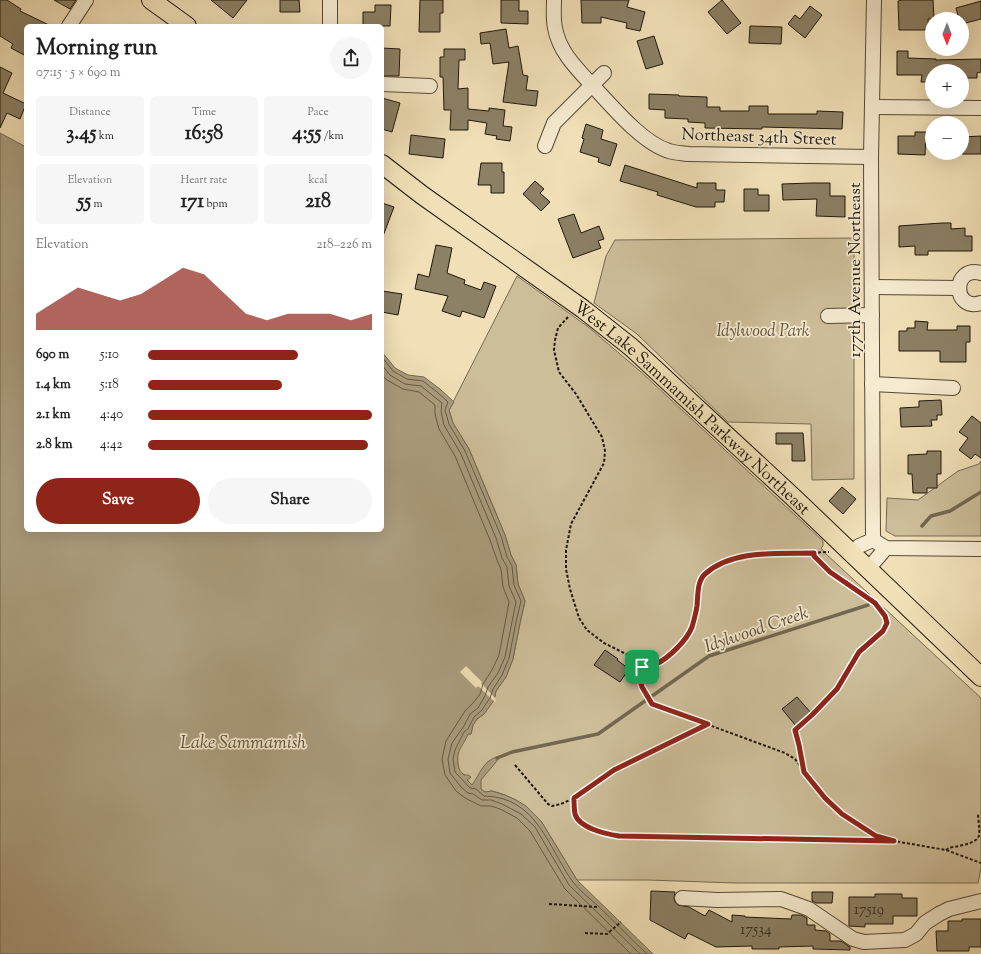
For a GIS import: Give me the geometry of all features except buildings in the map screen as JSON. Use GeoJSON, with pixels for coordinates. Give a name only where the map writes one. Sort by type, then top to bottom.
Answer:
{"type":"FeatureCollection","features":[{"type":"Feature","properties":{"kind":"main road"},"geometry":{"type":"LineString","coordinates":[[151,0],[184,24]]}},
{"type":"Feature","properties":{"kind":"main road","name":"West Lake Sammamish Parkway Northeast"},"geometry":{"type":"LineString","coordinates":[[384,166],[428,199],[579,306],[631,347],[981,677]]}},
{"type":"Feature","properties":{"kind":"street"},"geometry":{"type":"LineString","coordinates":[[70,24],[86,0]]}},
{"type":"Feature","properties":{"kind":"street"},"geometry":{"type":"LineString","coordinates":[[330,0],[330,24]]}},
{"type":"Feature","properties":{"kind":"street","name":"Northeast 34th Street"},"geometry":{"type":"LineString","coordinates":[[554,0],[554,28],[562,49],[574,66],[635,129],[651,142],[670,152],[688,154],[871,157]]}},
{"type":"Feature","properties":{"kind":"street","name":"177th Avenue Northeast"},"geometry":{"type":"LineString","coordinates":[[873,540],[873,287],[871,157],[874,0]]}},
{"type":"Feature","properties":{"kind":"street"},"geometry":{"type":"LineString","coordinates":[[545,146],[554,123],[604,73]]}},
{"type":"Feature","properties":{"kind":"street"},"geometry":{"type":"LineString","coordinates":[[384,84],[430,86]]}},
{"type":"Feature","properties":{"kind":"street"},"geometry":{"type":"LineString","coordinates":[[873,107],[981,108]]}},
{"type":"Feature","properties":{"kind":"street"},"geometry":{"type":"LineString","coordinates":[[981,273],[975,272],[965,275],[959,288],[959,293],[965,301],[975,305],[981,303]]}},
{"type":"Feature","properties":{"kind":"street"},"geometry":{"type":"LineString","coordinates":[[873,287],[959,288]]}},
{"type":"Feature","properties":{"kind":"street"},"geometry":{"type":"LineString","coordinates":[[828,316],[872,315]]}},
{"type":"Feature","properties":{"kind":"street"},"geometry":{"type":"LineString","coordinates":[[872,384],[953,388]]}},
{"type":"Feature","properties":{"kind":"street"},"geometry":{"type":"LineString","coordinates":[[852,554],[859,546],[873,540],[886,548],[981,549]]}},
{"type":"Feature","properties":{"kind":"street"},"geometry":{"type":"LineString","coordinates":[[868,570],[886,548]]}},
{"type":"Feature","properties":{"kind":"street"},"geometry":{"type":"LineString","coordinates":[[682,898],[717,900],[781,899],[810,909],[853,939],[864,942],[904,940],[916,934],[925,923],[938,914],[949,909],[981,901]]}},
{"type":"Feature","properties":{"kind":"path"},"geometry":{"type":"LineString","coordinates":[[579,306],[558,328],[554,350],[559,372],[576,394],[602,437],[605,451],[604,463],[571,524],[567,538],[566,569],[579,618],[587,630],[604,643],[628,655],[640,664],[643,670],[640,680],[642,687],[652,704],[785,753],[795,759],[825,798],[842,814],[876,836],[894,841],[946,850],[981,863]]}},
{"type":"Feature","properties":{"kind":"path"},"geometry":{"type":"LineString","coordinates":[[642,667],[656,664],[670,654],[686,637],[692,628],[696,611],[699,585],[704,574],[725,562],[737,557],[748,555],[832,552]]}},
{"type":"Feature","properties":{"kind":"path"},"geometry":{"type":"LineString","coordinates":[[804,772],[795,730],[837,689],[859,652],[883,631],[887,623],[885,616],[875,603],[830,572],[814,556],[814,553]]}},
{"type":"Feature","properties":{"kind":"path"},"geometry":{"type":"LineString","coordinates":[[515,765],[548,804],[552,806],[574,798],[614,770],[708,724]]}},
{"type":"Feature","properties":{"kind":"path"},"geometry":{"type":"LineString","coordinates":[[574,798],[575,815],[581,822],[606,834],[619,836],[894,841]]}},
{"type":"Feature","properties":{"kind":"path"},"geometry":{"type":"LineString","coordinates":[[946,850],[974,842],[978,839],[980,835],[978,813]]}},
{"type":"Feature","properties":{"kind":"path"},"geometry":{"type":"LineString","coordinates":[[549,904],[598,907]]}},
{"type":"Feature","properties":{"kind":"path"},"geometry":{"type":"LineString","coordinates":[[585,933],[607,934],[621,922]]}},
{"type":"Feature","properties":{"kind":"green space","name":"Idylwood Park"},"geometry":{"type":"Polygon","coordinates":[[[854,238],[854,479],[812,480],[811,424],[728,422],[637,334],[594,303],[606,256],[615,240],[854,238]]]}},
{"type":"Feature","properties":{"kind":"green space"},"geometry":{"type":"Polygon","coordinates":[[[517,276],[587,326],[640,371],[823,541],[823,546],[821,548],[825,553],[981,698],[981,868],[978,883],[735,883],[648,880],[577,880],[541,821],[526,807],[505,795],[492,791],[485,792],[472,785],[466,776],[459,771],[457,759],[458,752],[468,734],[471,734],[473,725],[477,719],[484,714],[494,700],[496,691],[506,677],[513,659],[525,601],[518,584],[516,565],[511,555],[505,535],[469,449],[453,423],[449,410],[517,276]]]}},
{"type":"Feature","properties":{"kind":"green space"},"geometry":{"type":"Polygon","coordinates":[[[981,461],[981,536],[895,536],[886,531],[887,498],[918,500],[958,471],[979,464],[981,461]]]}},
{"type":"Feature","properties":{"kind":"water","name":"Lake Sammamish"},"geometry":{"type":"Polygon","coordinates":[[[0,133],[24,146],[24,532],[384,532],[384,354],[395,368],[408,375],[424,377],[454,402],[449,410],[453,423],[469,449],[505,535],[511,555],[516,565],[518,584],[525,601],[513,659],[506,677],[496,691],[494,700],[484,714],[477,719],[473,725],[471,734],[468,734],[460,748],[458,755],[459,769],[464,775],[471,777],[467,780],[472,785],[486,763],[501,756],[481,780],[481,789],[485,792],[492,791],[505,795],[526,806],[541,821],[577,880],[653,954],[0,954],[0,133]]]}},
{"type":"Feature","properties":{"kind":"pier"},"geometry":{"type":"Polygon","coordinates":[[[466,666],[496,699],[495,702],[478,686],[476,688],[460,672],[466,666]]]}},
{"type":"Feature","properties":{"kind":"waterway","name":"Idylwood Creek"},"geometry":{"type":"LineString","coordinates":[[922,526],[931,516],[950,511],[981,492]]}},
{"type":"Feature","properties":{"kind":"waterway","name":"Idylwood Creek"},"geometry":{"type":"LineString","coordinates":[[497,758],[512,752],[598,734],[709,656],[868,605]]}},
{"type":"Feature","properties":{"kind":"route"},"geometry":{"type":"LineString","coordinates":[[814,553],[814,556],[842,582],[858,590],[875,603],[885,616],[887,623],[883,631],[861,649],[837,689],[795,730],[804,772],[825,798],[842,814],[876,836],[894,841],[619,836],[606,834],[581,822],[575,815],[574,798],[584,790],[614,770],[708,724],[652,704],[642,687],[640,680],[643,670],[642,667],[656,664],[670,654],[686,637],[692,628],[699,585],[704,574],[737,557],[748,555],[814,553]]}}]}
